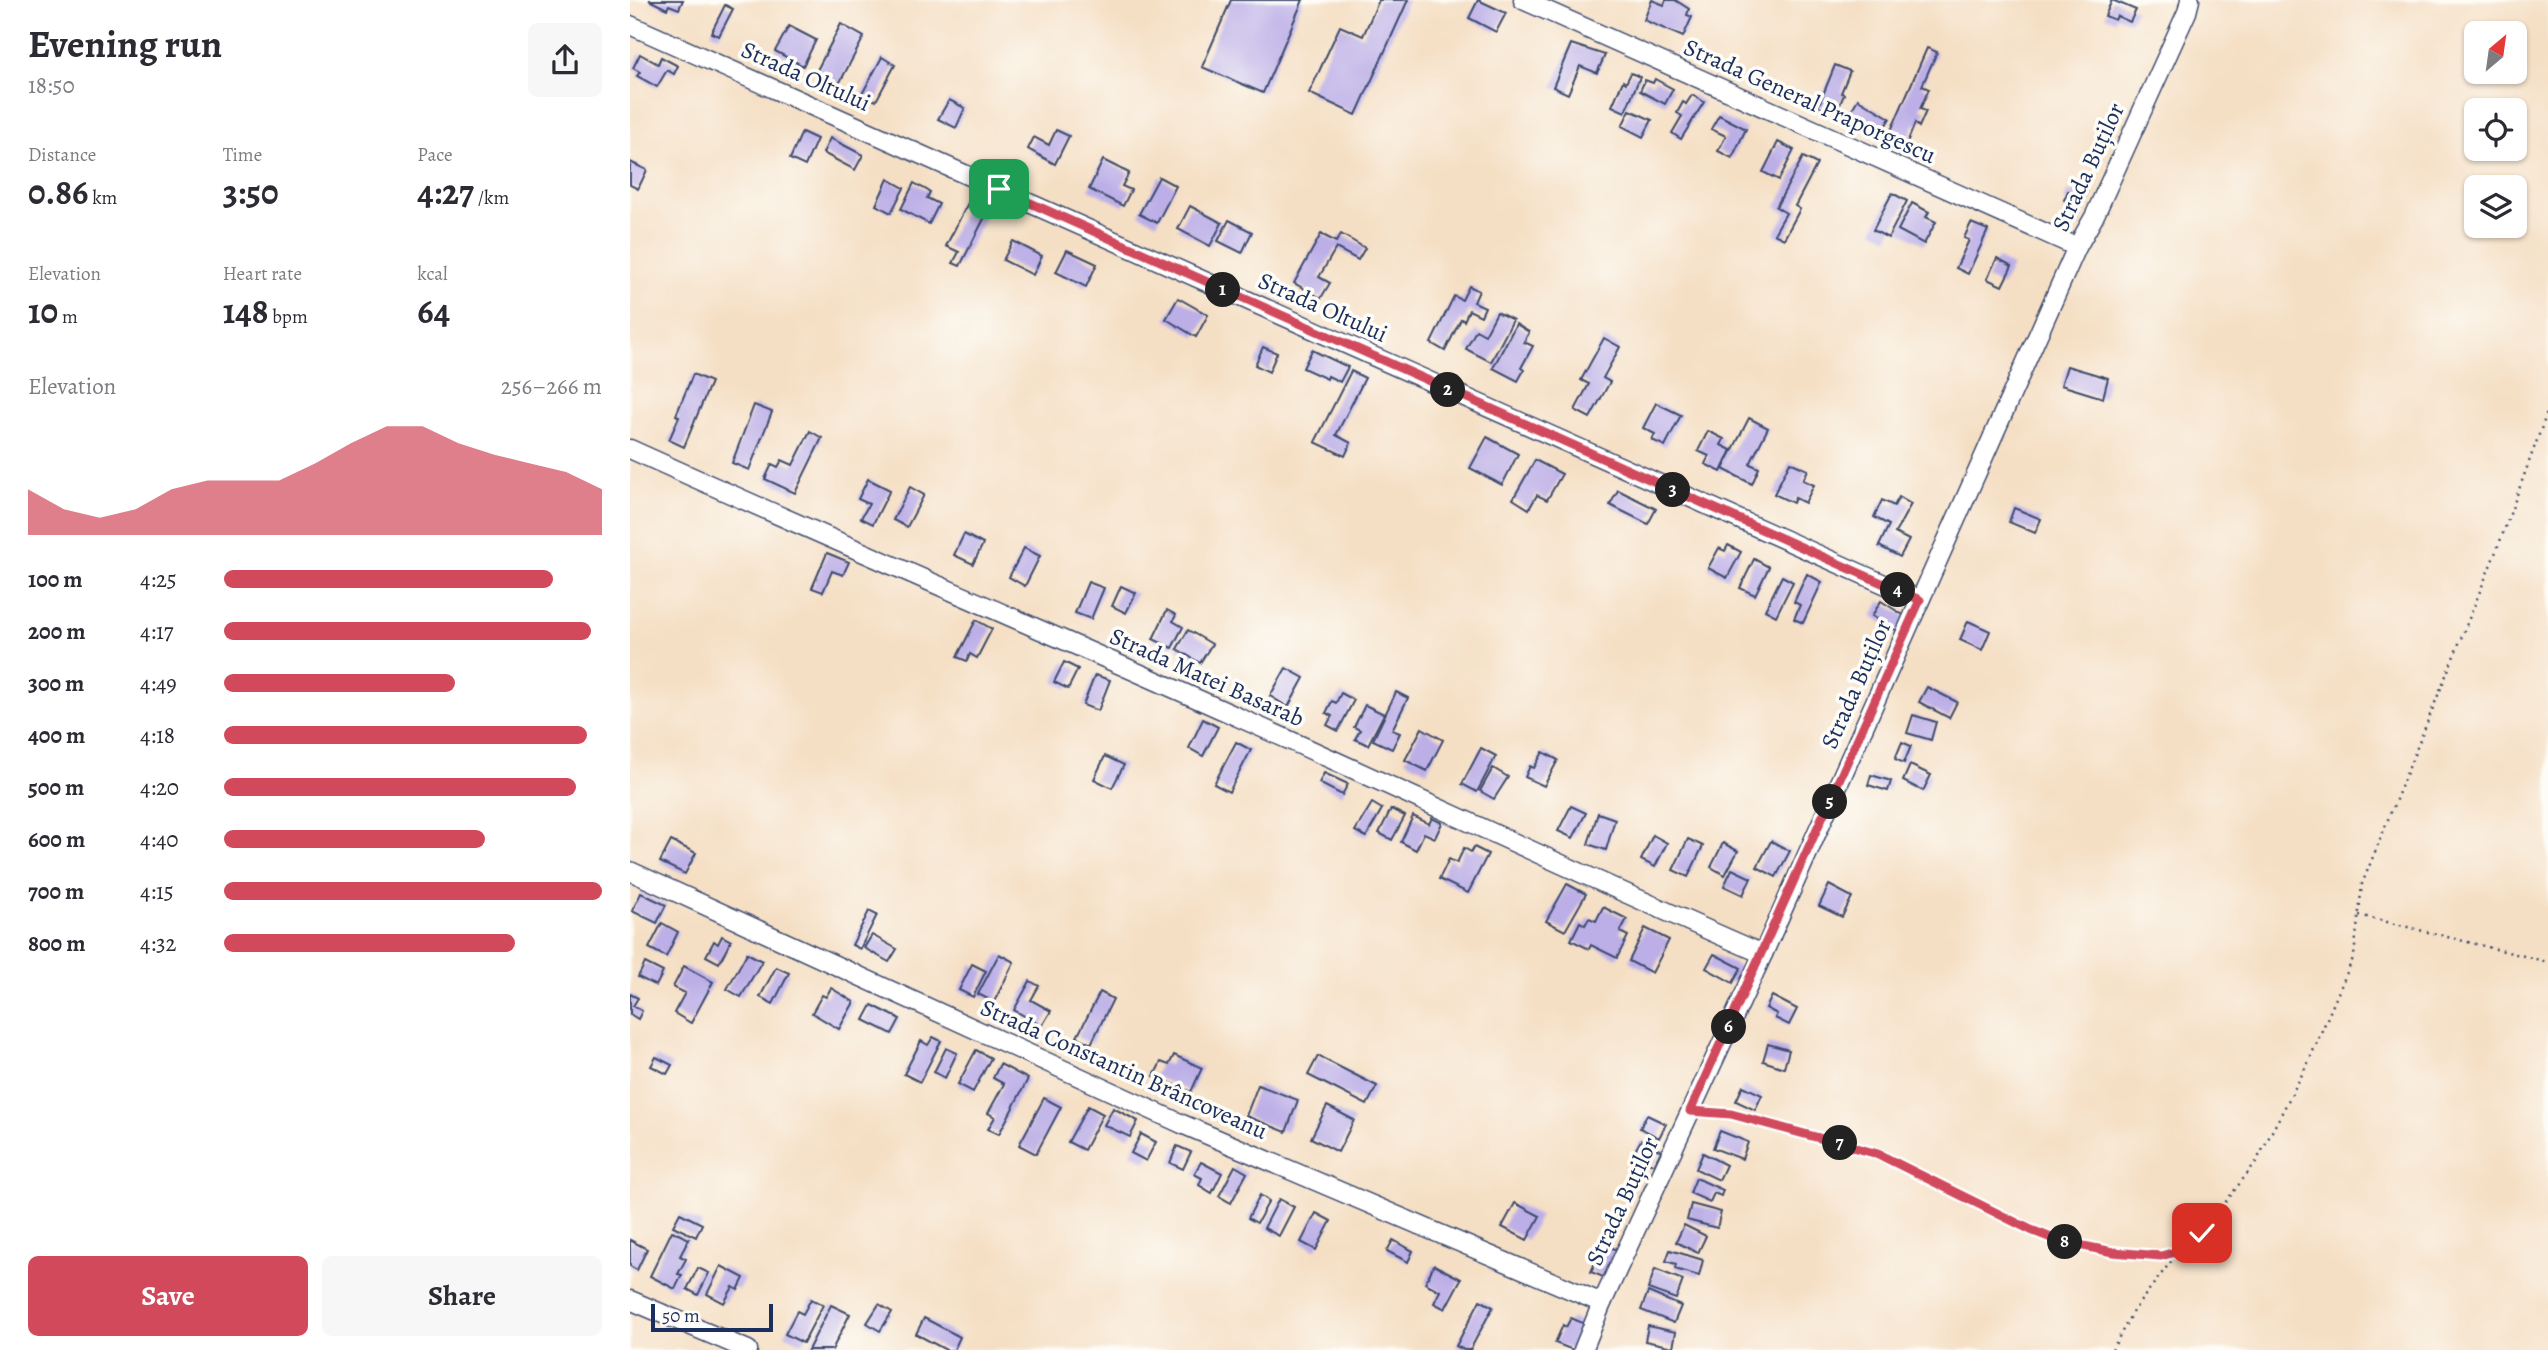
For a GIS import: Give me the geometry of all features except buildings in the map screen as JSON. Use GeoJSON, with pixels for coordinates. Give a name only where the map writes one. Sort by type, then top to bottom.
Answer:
{"type":"FeatureCollection","features":[{"type":"Feature","properties":{"kind":"street","name":"Strada General Praporgescu"},"geometry":{"type":"LineString","coordinates":[[1523,0],[2077,247]]}},
{"type":"Feature","properties":{"kind":"street","name":"Strada Buților"},"geometry":{"type":"LineString","coordinates":[[1583,1350],[1602,1303],[1763,954],[2077,247],[2116,169],[2187,12],[2190,0]]}},
{"type":"Feature","properties":{"kind":"street","name":"Strada Oltului"},"geometry":{"type":"LineString","coordinates":[[630,25],[1920,600]]}},
{"type":"Feature","properties":{"kind":"street","name":"Strada Matei Basarab"},"geometry":{"type":"LineString","coordinates":[[630,449],[1135,671],[1763,954]]}},
{"type":"Feature","properties":{"kind":"street","name":"Strada Constantin Brâncoveanu"},"geometry":{"type":"LineString","coordinates":[[630,871],[1182,1124],[1602,1303]]}},
{"type":"Feature","properties":{"kind":"street"},"geometry":{"type":"LineString","coordinates":[[630,1300],[748,1350]]}},
{"type":"Feature","properties":{"kind":"path"},"geometry":{"type":"LineString","coordinates":[[2112,1350],[2133,1311],[2179,1251],[2202,1233],[2256,1162],[2308,1063],[2354,956],[2362,884],[2499,544],[2548,410]]}},
{"type":"Feature","properties":{"kind":"path"},"geometry":{"type":"LineString","coordinates":[[2359,915],[2548,962]]}},
{"type":"Feature","properties":{"kind":"path"},"geometry":{"type":"LineString","coordinates":[[1690,1111],[1731,1114],[1878,1154],[2031,1230],[2059,1241],[2113,1252],[2161,1256],[2179,1251]]}},
{"type":"Feature","properties":{"kind":"route"},"geometry":{"type":"LineString","coordinates":[[999,189],[1920,600],[1763,954],[1690,1111],[1731,1114],[1802,1131],[1878,1154],[2031,1230],[2059,1241],[2113,1252],[2161,1256],[2179,1251],[2202,1233]]}}]}
